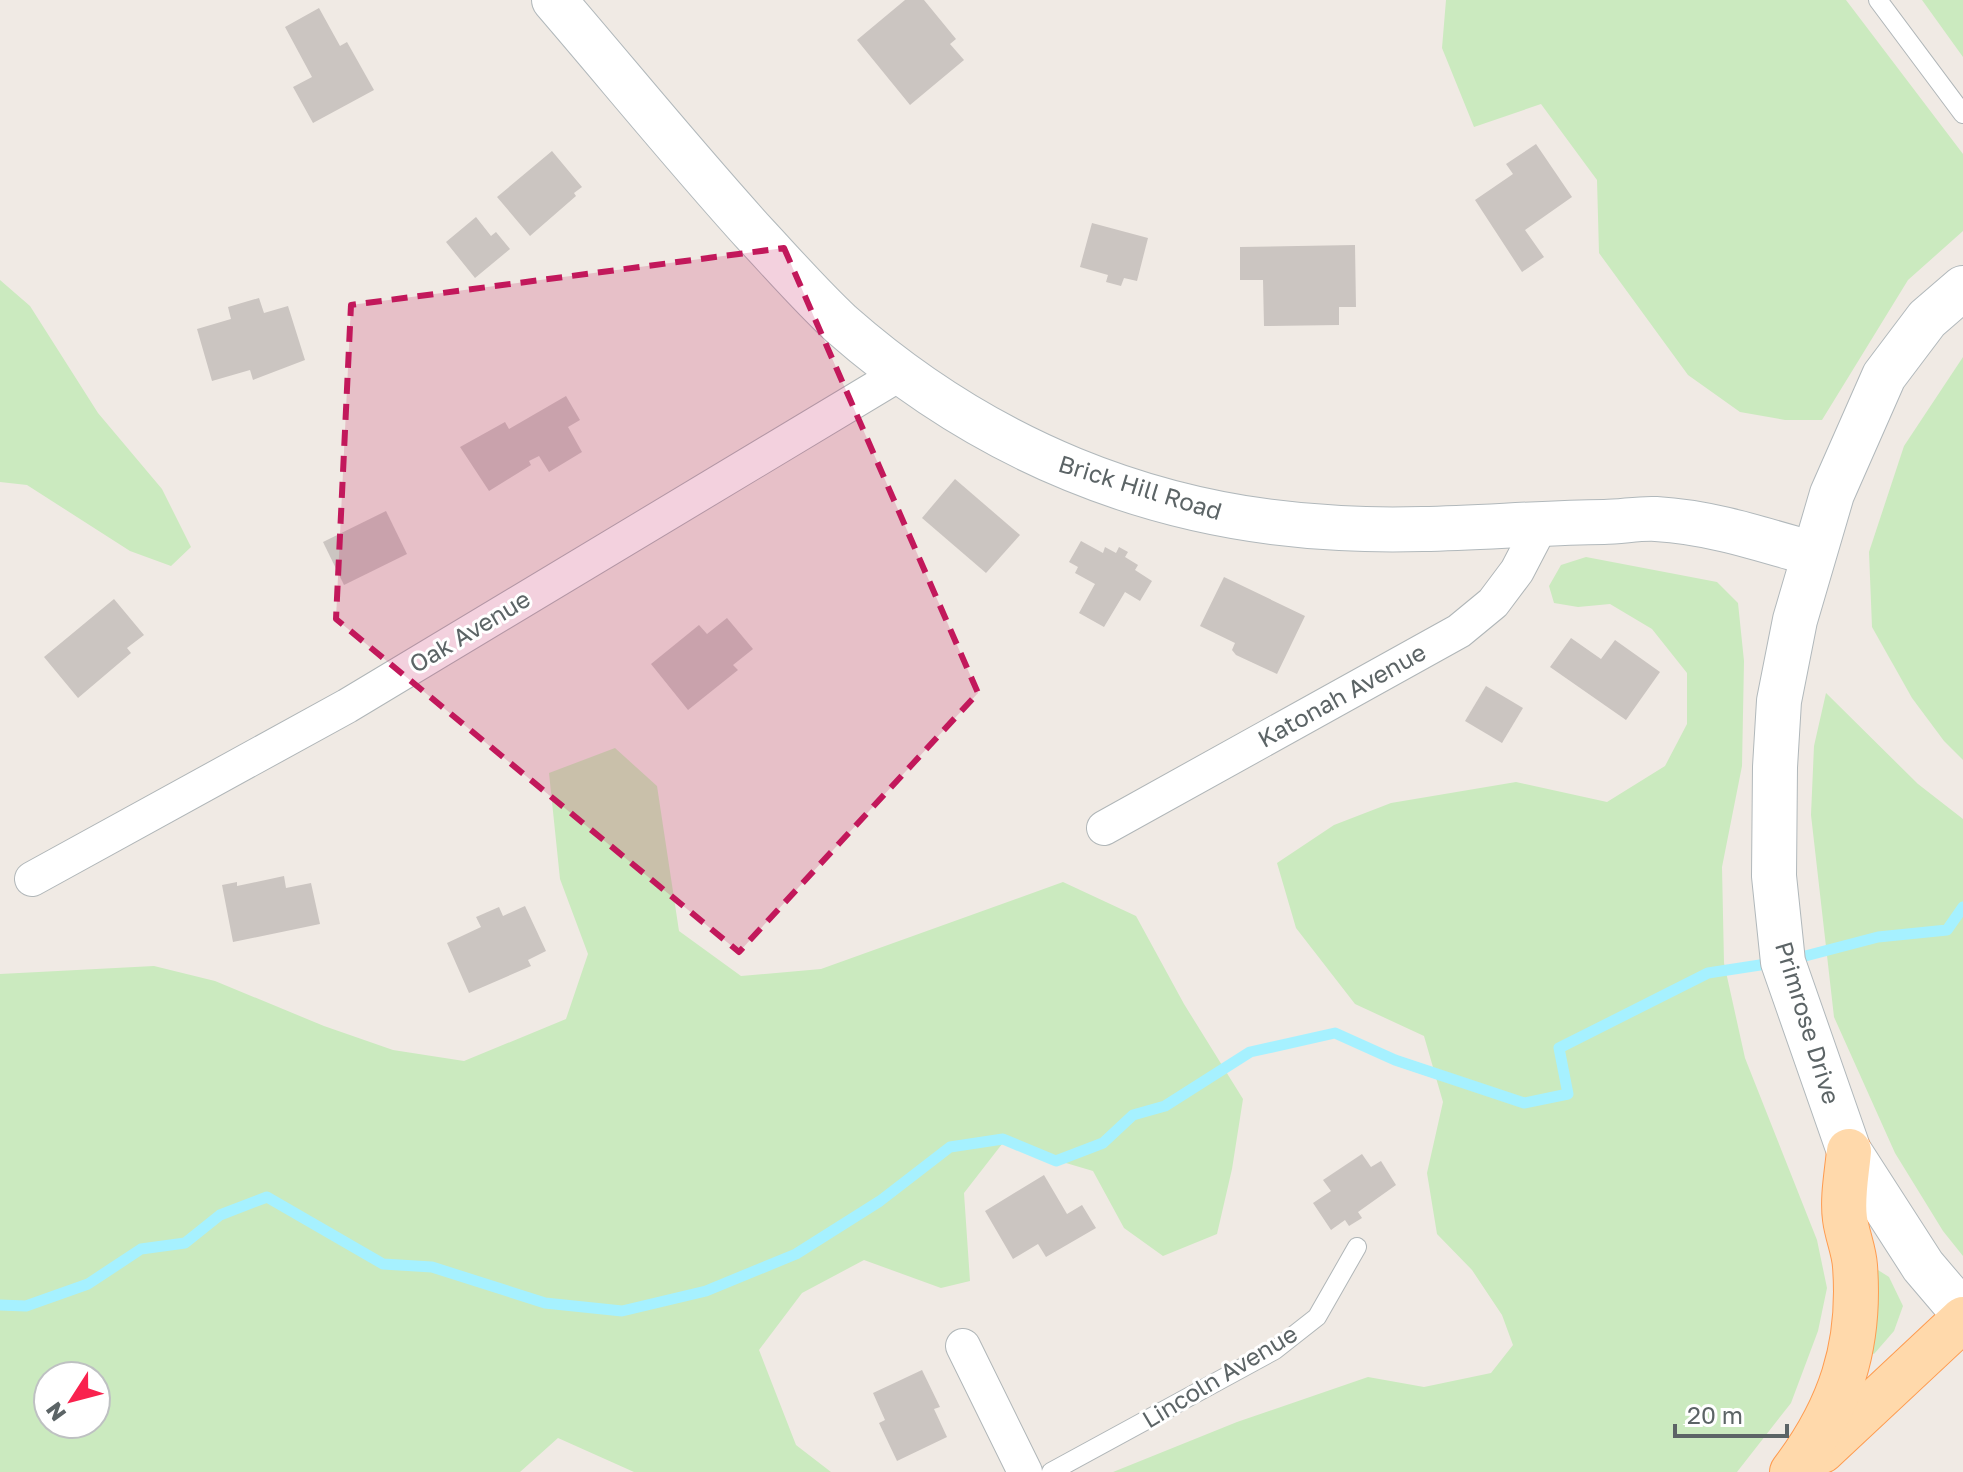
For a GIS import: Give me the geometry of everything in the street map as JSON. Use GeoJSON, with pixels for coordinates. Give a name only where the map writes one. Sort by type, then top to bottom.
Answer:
{"type":"FeatureCollection","features":[{"type":"Feature","properties":{"kind":"main road","name":"Brick Hill Road"},"geometry":{"type":"LineString","coordinates":[[554,0],[717,192],[839,322],[901,373],[961,414],[1028,452],[1103,482],[1177,504],[1258,522],[1342,528],[1427,529],[1654,519],[1724,528],[1813,554]]}},
{"type":"Feature","properties":{"kind":"main road","name":"Primrose Drive"},"geometry":{"type":"LineString","coordinates":[[1963,288],[1927,319],[1884,376],[1832,494],[1795,620],[1779,701],[1774,876],[1783,962],[1849,1151],[1923,1266],[1963,1313]]}},
{"type":"Feature","properties":{"kind":"main road"},"geometry":{"type":"LineString","coordinates":[[1792,1472],[1814,1443],[1838,1396],[1852,1345],[1857,1295],[1855,1262],[1844,1217],[1849,1151]]}},
{"type":"Feature","properties":{"kind":"main road"},"geometry":{"type":"LineString","coordinates":[[1800,1472],[1963,1319]]}},
{"type":"Feature","properties":{"kind":"street","name":"Oak Avenue"},"geometry":{"type":"LineString","coordinates":[[32,879],[347,706],[901,373]]}},
{"type":"Feature","properties":{"kind":"street","name":"Katonah Avenue"},"geometry":{"type":"LineString","coordinates":[[1104,828],[1459,631],[1493,603],[1517,571],[1542,523]]}},
{"type":"Feature","properties":{"kind":"street"},"geometry":{"type":"LineString","coordinates":[[963,1346],[1025,1472]]}},
{"type":"Feature","properties":{"kind":"lane"},"geometry":{"type":"LineString","coordinates":[[1878,0],[1963,114]]}},
{"type":"Feature","properties":{"kind":"lane","name":"Lincoln Avenue"},"geometry":{"type":"LineString","coordinates":[[1051,1472],[1275,1350],[1317,1317],[1357,1247]]}},
{"type":"Feature","properties":{"kind":"highlighted area"},"geometry":{"type":"Polygon","coordinates":[[[784,248],[978,693],[739,952],[336,619],[351,305],[784,248]]]}},
{"type":"Feature","properties":{"kind":"green space"},"geometry":{"type":"Polygon","coordinates":[[[1446,0],[1846,0],[1963,154],[1963,231],[1908,280],[1822,420],[1785,420],[1740,412],[1688,375],[1599,253],[1597,180],[1541,104],[1474,127],[1442,48],[1446,0]]]}},
{"type":"Feature","properties":{"kind":"green space"},"geometry":{"type":"Polygon","coordinates":[[[1922,0],[1963,0],[1963,57],[1922,0]]]}},
{"type":"Feature","properties":{"kind":"green space"},"geometry":{"type":"Polygon","coordinates":[[[0,280],[30,306],[98,413],[162,489],[191,547],[171,566],[130,551],[27,485],[0,482],[0,280]]]}},
{"type":"Feature","properties":{"kind":"green space"},"geometry":{"type":"Polygon","coordinates":[[[1963,357],[1963,760],[1944,741],[1912,698],[1872,627],[1869,552],[1904,446],[1963,357]]]}},
{"type":"Feature","properties":{"kind":"green space"},"geometry":{"type":"Polygon","coordinates":[[[1586,557],[1717,582],[1738,603],[1744,661],[1742,766],[1722,867],[1724,963],[1745,1058],[1817,1240],[1827,1288],[1818,1331],[1791,1403],[1737,1472],[1113,1472],[1237,1422],[1368,1377],[1424,1387],[1491,1373],[1513,1345],[1502,1315],[1472,1270],[1437,1234],[1427,1173],[1443,1102],[1424,1036],[1355,1004],[1296,928],[1277,863],[1334,825],[1391,803],[1516,782],[1607,802],[1665,766],[1687,724],[1687,673],[1652,629],[1610,604],[1578,607],[1554,603],[1549,586],[1561,565],[1586,557]]]}},
{"type":"Feature","properties":{"kind":"green space"},"geometry":{"type":"Polygon","coordinates":[[[1826,693],[1918,784],[1963,819],[1963,1256],[1943,1231],[1895,1153],[1834,1017],[1811,815],[1814,746],[1826,693]]]}},
{"type":"Feature","properties":{"kind":"green space"},"geometry":{"type":"Polygon","coordinates":[[[615,748],[657,786],[679,931],[741,976],[821,969],[1063,882],[1136,916],[1184,1004],[1243,1099],[1232,1169],[1217,1234],[1163,1256],[1124,1228],[1093,1171],[1002,1144],[964,1193],[970,1281],[941,1288],[864,1260],[802,1293],[759,1350],[796,1445],[831,1472],[634,1472],[558,1438],[520,1472],[0,1472],[0,974],[154,966],[215,981],[324,1026],[393,1050],[464,1061],[566,1019],[588,954],[560,879],[549,773],[615,748]]]}},
{"type":"Feature","properties":{"kind":"green space"},"geometry":{"type":"Polygon","coordinates":[[[1878,1270],[1889,1277],[1903,1306],[1894,1331],[1874,1354],[1866,1350],[1872,1271],[1878,1270]]]}},
{"type":"Feature","properties":{"kind":"building"},"geometry":{"type":"Polygon","coordinates":[[[905,0],[924,0],[956,39],[950,44],[964,60],[910,105],[857,40],[905,0]]]}},
{"type":"Feature","properties":{"kind":"building"},"geometry":{"type":"Polygon","coordinates":[[[319,8],[340,46],[347,42],[374,90],[313,123],[293,87],[312,77],[285,27],[319,8]]]}},
{"type":"Feature","properties":{"kind":"building"},"geometry":{"type":"Polygon","coordinates":[[[1536,144],[1572,197],[1525,230],[1544,257],[1522,272],[1475,200],[1513,174],[1506,164],[1536,144]]]}},
{"type":"Feature","properties":{"kind":"building"},"geometry":{"type":"Polygon","coordinates":[[[552,151],[582,187],[574,193],[576,196],[530,236],[497,197],[552,151]]]}},
{"type":"Feature","properties":{"kind":"building"},"geometry":{"type":"Polygon","coordinates":[[[476,217],[491,236],[496,232],[510,249],[475,278],[446,242],[476,217]]]}},
{"type":"Feature","properties":{"kind":"building"},"geometry":{"type":"Polygon","coordinates":[[[1092,223],[1148,238],[1137,281],[1124,278],[1121,286],[1106,282],[1108,275],[1080,267],[1092,223]]]}},
{"type":"Feature","properties":{"kind":"building"},"geometry":{"type":"Polygon","coordinates":[[[1355,245],[1356,307],[1339,307],[1339,325],[1264,326],[1263,280],[1240,280],[1240,247],[1355,245]]]}},
{"type":"Feature","properties":{"kind":"building"},"geometry":{"type":"Polygon","coordinates":[[[259,298],[264,313],[288,306],[305,360],[253,380],[250,370],[212,381],[197,329],[231,319],[228,307],[259,298]]]}},
{"type":"Feature","properties":{"kind":"building"},"geometry":{"type":"Polygon","coordinates":[[[566,396],[580,420],[568,427],[582,452],[549,472],[539,456],[529,461],[531,465],[489,491],[460,447],[505,422],[509,429],[566,396]]]}},
{"type":"Feature","properties":{"kind":"building"},"geometry":{"type":"Polygon","coordinates":[[[955,479],[1020,535],[986,573],[922,518],[955,479]]]}},
{"type":"Feature","properties":{"kind":"building"},"geometry":{"type":"Polygon","coordinates":[[[386,511],[407,554],[344,585],[323,542],[386,511]]]}},
{"type":"Feature","properties":{"kind":"building"},"geometry":{"type":"Polygon","coordinates":[[[1081,541],[1103,553],[1105,547],[1116,553],[1119,547],[1128,552],[1125,557],[1138,565],[1135,570],[1152,581],[1140,601],[1125,592],[1104,627],[1079,613],[1095,584],[1075,573],[1078,567],[1069,562],[1081,541]]]}},
{"type":"Feature","properties":{"kind":"building"},"geometry":{"type":"Polygon","coordinates":[[[1224,577],[1305,616],[1277,674],[1236,655],[1232,650],[1235,643],[1200,626],[1224,577]]]}},
{"type":"Feature","properties":{"kind":"building"},"geometry":{"type":"Polygon","coordinates":[[[114,599],[144,635],[127,648],[131,653],[78,698],[44,657],[114,599]]]}},
{"type":"Feature","properties":{"kind":"building"},"geometry":{"type":"Polygon","coordinates":[[[727,618],[753,649],[733,665],[738,670],[688,710],[651,664],[699,625],[707,634],[727,618]]]}},
{"type":"Feature","properties":{"kind":"building"},"geometry":{"type":"Polygon","coordinates":[[[1571,638],[1601,659],[1615,640],[1660,672],[1626,720],[1550,667],[1571,638]]]}},
{"type":"Feature","properties":{"kind":"building"},"geometry":{"type":"Polygon","coordinates":[[[1486,686],[1523,708],[1502,743],[1465,721],[1486,686]]]}},
{"type":"Feature","properties":{"kind":"building"},"geometry":{"type":"Polygon","coordinates":[[[284,876],[286,888],[311,883],[320,924],[233,942],[222,885],[237,882],[237,886],[284,876]]]}},
{"type":"Feature","properties":{"kind":"building"},"geometry":{"type":"Polygon","coordinates":[[[525,906],[546,951],[528,960],[531,966],[469,993],[447,943],[481,927],[476,917],[499,907],[503,916],[525,906]]]}},
{"type":"Feature","properties":{"kind":"building"},"geometry":{"type":"Polygon","coordinates":[[[1362,1154],[1371,1167],[1381,1161],[1396,1185],[1358,1212],[1362,1218],[1349,1226],[1345,1220],[1331,1230],[1313,1203],[1331,1191],[1323,1180],[1362,1154]]]}},
{"type":"Feature","properties":{"kind":"building"},"geometry":{"type":"Polygon","coordinates":[[[1044,1175],[1067,1214],[1082,1205],[1096,1228],[1046,1257],[1038,1244],[1013,1259],[985,1211],[1044,1175]]]}},
{"type":"Feature","properties":{"kind":"building"},"geometry":{"type":"Polygon","coordinates":[[[922,1370],[940,1407],[934,1409],[947,1437],[897,1461],[879,1423],[885,1420],[873,1393],[922,1370]]]}},
{"type":"Feature","properties":{"kind":"waterway"},"geometry":{"type":"LineString","coordinates":[[1790,960],[1878,937],[1947,930],[1963,907]]}},
{"type":"Feature","properties":{"kind":"waterway"},"geometry":{"type":"LineString","coordinates":[[0,1305],[26,1306],[88,1284],[141,1249],[185,1243],[220,1215],[267,1197],[383,1264],[432,1267],[545,1303],[622,1311],[706,1291],[796,1254],[880,1201],[950,1147],[1003,1139],[1056,1161],[1103,1143],[1133,1115],[1165,1106],[1250,1052],[1335,1033],[1395,1060],[1524,1103],[1568,1094],[1559,1048],[1708,973],[1773,963]]}}]}
